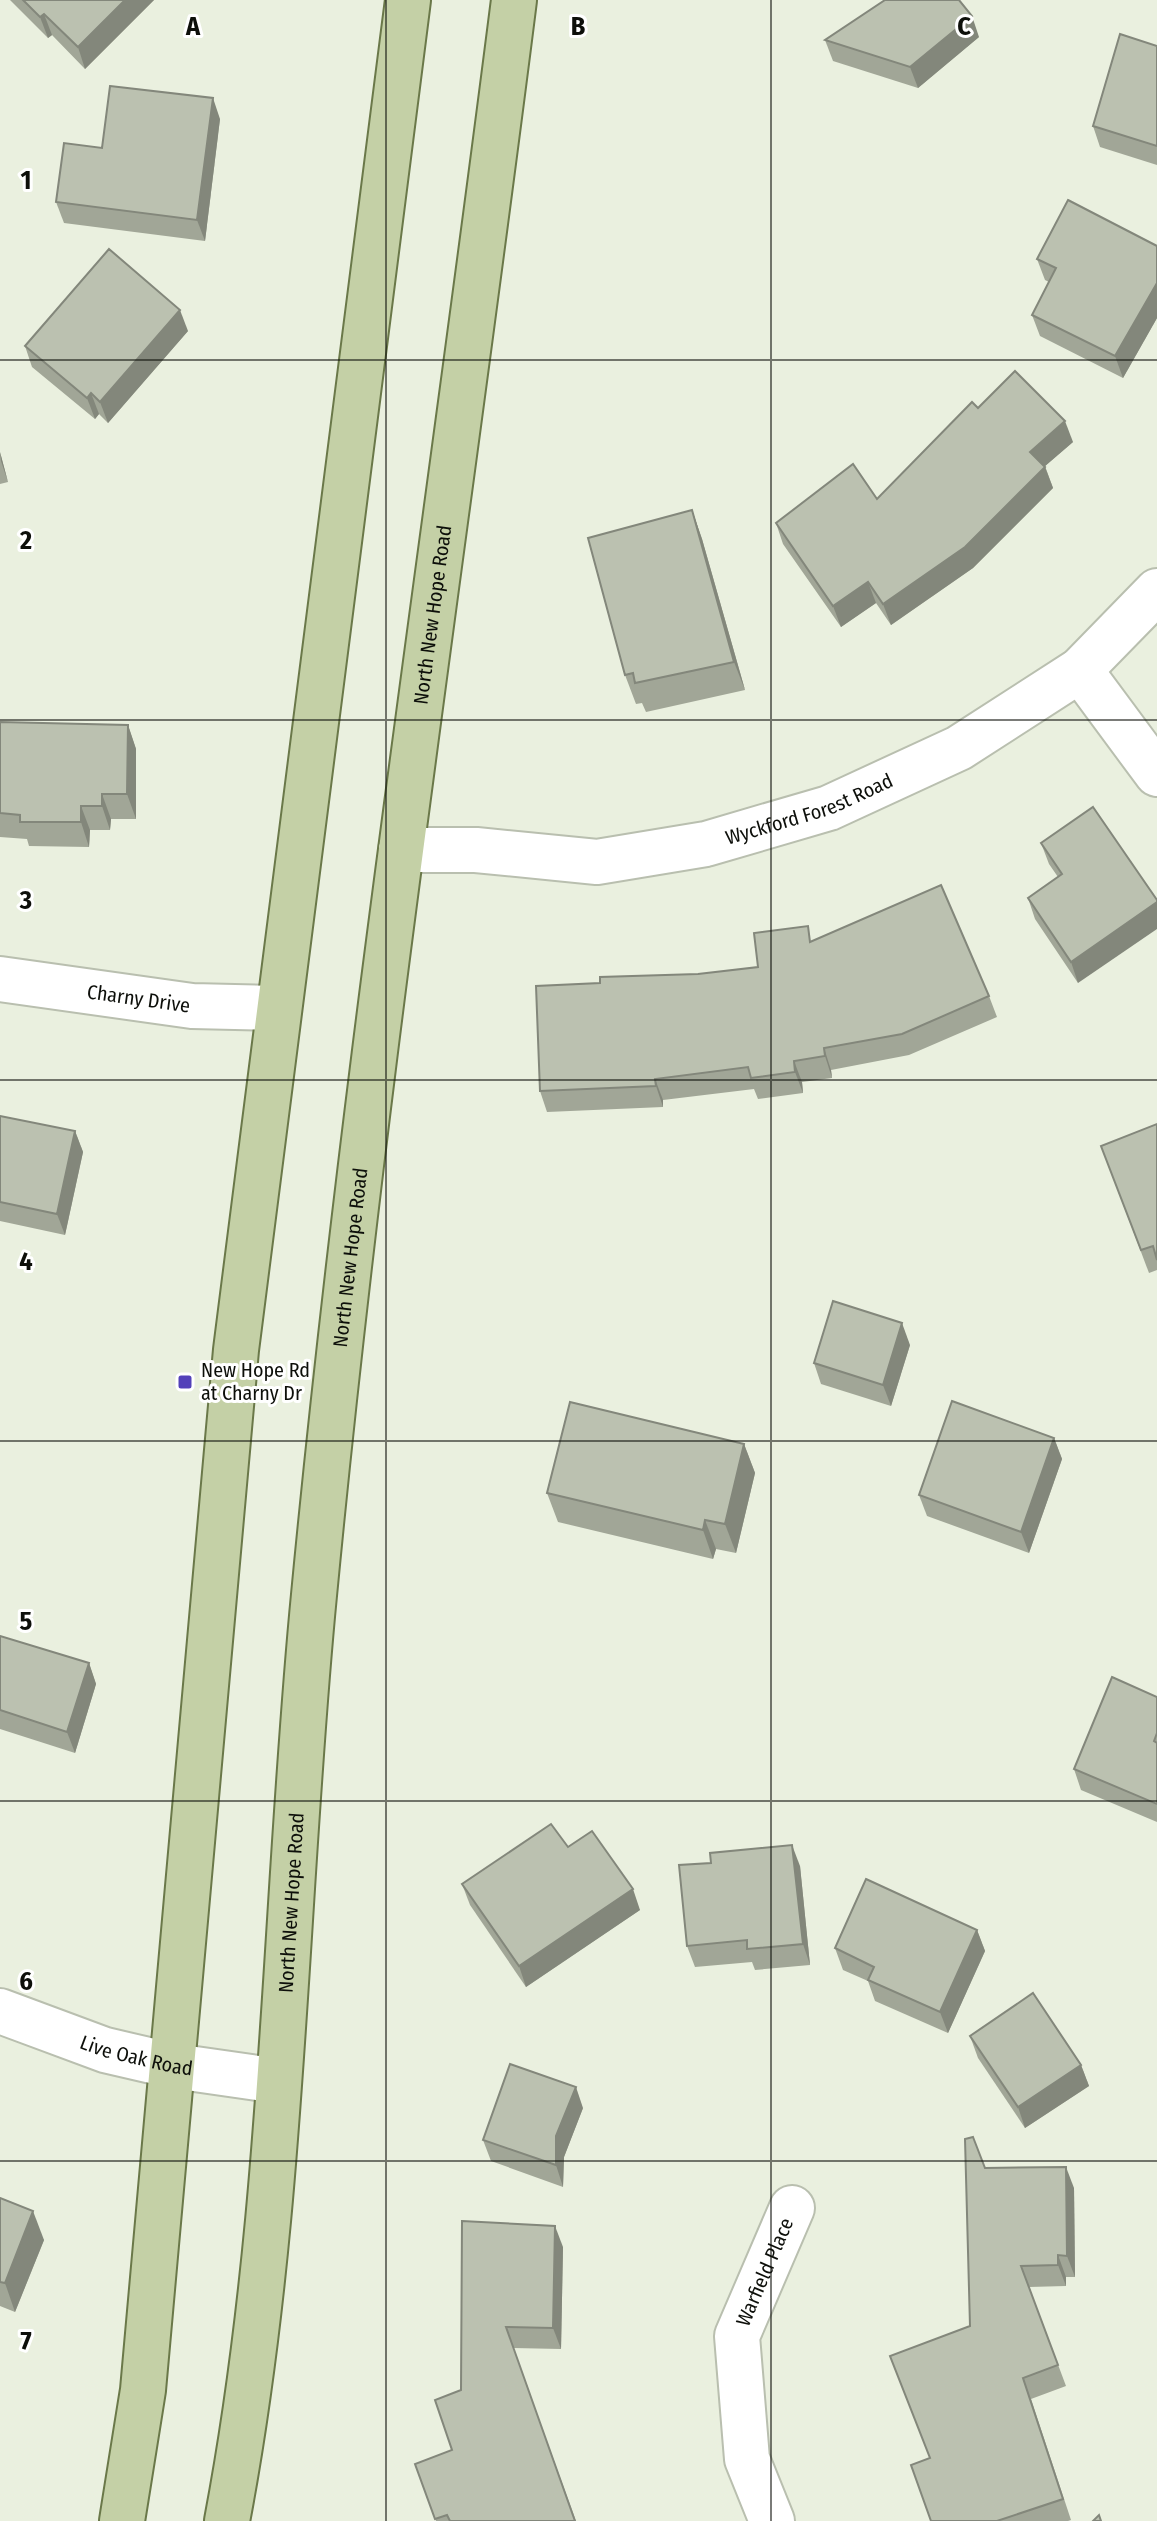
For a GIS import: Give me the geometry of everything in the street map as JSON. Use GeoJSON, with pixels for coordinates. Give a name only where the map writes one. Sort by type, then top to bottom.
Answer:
{"type":"FeatureCollection","features":[{"type":"Feature","properties":{"kind":"main road"},"geometry":{"type":"LineString","coordinates":[[122,2521],[143,2390],[234,1366],[408,0]]}},
{"type":"Feature","properties":{"kind":"main road","name":"North New Hope Road"},"geometry":{"type":"LineString","coordinates":[[227,2521],[243,2438],[278,2081],[316,1573],[359,1178],[514,0]]}},
{"type":"Feature","properties":{"kind":"street","name":"Wyckford Forest Road"},"geometry":{"type":"LineString","coordinates":[[401,850],[476,850],[597,862],[706,844],[829,808],[959,748],[1080,670],[1157,591]]}},
{"type":"Feature","properties":{"kind":"street"},"geometry":{"type":"LineString","coordinates":[[1080,670],[1157,774]]}},
{"type":"Feature","properties":{"kind":"street","name":"Charny Drive"},"geometry":{"type":"LineString","coordinates":[[0,979],[192,1006],[278,1008]]}},
{"type":"Feature","properties":{"kind":"street","name":"Live Oak Road"},"geometry":{"type":"LineString","coordinates":[[0,2011],[105,2050],[174,2066],[278,2081]]}},
{"type":"Feature","properties":{"kind":"street","name":"Warfield Place"},"geometry":{"type":"LineString","coordinates":[[772,2521],[747,2459],[737,2336],[792,2208]]}},
{"type":"Feature","properties":{"kind":"building"},"geometry":{"type":"Polygon","coordinates":[[[23,0],[125,0],[78,47],[44,14],[40,17],[23,0]]]}},
{"type":"Feature","properties":{"kind":"building"},"geometry":{"type":"Polygon","coordinates":[[[885,0],[959,0],[972,16],[910,67],[825,40],[885,0]]]}},
{"type":"Feature","properties":{"kind":"building"},"geometry":{"type":"Polygon","coordinates":[[[1120,34],[1157,46],[1157,146],[1093,126],[1120,34]]]}},
{"type":"Feature","properties":{"kind":"building"},"geometry":{"type":"Polygon","coordinates":[[[110,86],[213,98],[197,220],[56,202],[64,143],[102,148],[110,86]]]}},
{"type":"Feature","properties":{"kind":"building"},"geometry":{"type":"Polygon","coordinates":[[[1068,200],[1157,246],[1157,283],[1115,356],[1032,315],[1056,268],[1037,259],[1068,200]]]}},
{"type":"Feature","properties":{"kind":"building"},"geometry":{"type":"Polygon","coordinates":[[[109,249],[180,310],[100,402],[91,393],[87,398],[25,346],[109,249]]]}},
{"type":"Feature","properties":{"kind":"building"},"geometry":{"type":"Polygon","coordinates":[[[1015,371],[1065,421],[1030,452],[1045,467],[965,547],[883,604],[868,582],[833,606],[776,523],[853,464],[877,499],[972,402],[978,408],[1015,371]]]}},
{"type":"Feature","properties":{"kind":"building"},"geometry":{"type":"Polygon","coordinates":[[[692,510],[734,662],[635,683],[633,673],[625,675],[588,538],[692,510]]]}},
{"type":"Feature","properties":{"kind":"building"},"geometry":{"type":"Polygon","coordinates":[[[0,722],[128,725],[127,794],[102,794],[102,806],[81,806],[81,822],[20,822],[20,815],[0,813],[0,722]]]}},
{"type":"Feature","properties":{"kind":"building"},"geometry":{"type":"Polygon","coordinates":[[[1093,807],[1157,902],[1071,962],[1028,898],[1062,874],[1041,843],[1093,807]]]}},
{"type":"Feature","properties":{"kind":"building"},"geometry":{"type":"Polygon","coordinates":[[[941,885],[989,996],[902,1034],[824,1048],[825,1056],[794,1061],[795,1072],[751,1078],[748,1067],[655,1079],[656,1086],[540,1091],[536,986],[600,983],[600,977],[698,974],[758,967],[754,933],[808,926],[810,942],[941,885]]]}},
{"type":"Feature","properties":{"kind":"building"},"geometry":{"type":"Polygon","coordinates":[[[0,1116],[75,1131],[57,1214],[0,1202],[0,1116]]]}},
{"type":"Feature","properties":{"kind":"building"},"geometry":{"type":"Polygon","coordinates":[[[1157,1124],[1157,1260],[1153,1246],[1141,1250],[1101,1146],[1157,1124]]]}},
{"type":"Feature","properties":{"kind":"building"},"geometry":{"type":"Polygon","coordinates":[[[833,1301],[902,1323],[883,1385],[814,1363],[833,1301]]]}},
{"type":"Feature","properties":{"kind":"building"},"geometry":{"type":"Polygon","coordinates":[[[952,1401],[1054,1438],[1021,1532],[919,1495],[952,1401]]]}},
{"type":"Feature","properties":{"kind":"building"},"geometry":{"type":"Polygon","coordinates":[[[570,1402],[744,1444],[725,1524],[705,1520],[703,1530],[547,1493],[570,1402]]]}},
{"type":"Feature","properties":{"kind":"building"},"geometry":{"type":"Polygon","coordinates":[[[0,1636],[89,1663],[67,1732],[0,1710],[0,1636]]]}},
{"type":"Feature","properties":{"kind":"building"},"geometry":{"type":"Polygon","coordinates":[[[1112,1677],[1157,1697],[1157,1733],[1154,1741],[1157,1743],[1157,1804],[1074,1769],[1112,1677]]]}},
{"type":"Feature","properties":{"kind":"building"},"geometry":{"type":"Polygon","coordinates":[[[551,1824],[568,1847],[592,1831],[633,1889],[519,1966],[462,1884],[551,1824]]]}},
{"type":"Feature","properties":{"kind":"building"},"geometry":{"type":"Polygon","coordinates":[[[792,1845],[803,1944],[747,1949],[747,1940],[687,1946],[679,1865],[711,1863],[710,1853],[792,1845]]]}},
{"type":"Feature","properties":{"kind":"building"},"geometry":{"type":"Polygon","coordinates":[[[866,1879],[977,1930],[940,2012],[868,1980],[874,1967],[835,1948],[866,1879]]]}},
{"type":"Feature","properties":{"kind":"building"},"geometry":{"type":"Polygon","coordinates":[[[1033,1993],[1081,2065],[1018,2107],[970,2036],[1033,1993]]]}},
{"type":"Feature","properties":{"kind":"building"},"geometry":{"type":"Polygon","coordinates":[[[510,2064],[576,2087],[556,2136],[556,2165],[483,2140],[510,2064]]]}},
{"type":"Feature","properties":{"kind":"building"},"geometry":{"type":"Polygon","coordinates":[[[973,2137],[985,2168],[1066,2167],[1067,2256],[1058,2255],[1058,2265],[1021,2266],[1058,2365],[1023,2378],[1063,2499],[997,2521],[931,2521],[911,2465],[930,2458],[890,2356],[970,2326],[965,2139],[973,2137]]]}},
{"type":"Feature","properties":{"kind":"building"},"geometry":{"type":"Polygon","coordinates":[[[0,2198],[33,2211],[5,2283],[0,2282],[0,2198]]]}},
{"type":"Feature","properties":{"kind":"building"},"geometry":{"type":"Polygon","coordinates":[[[462,2221],[555,2226],[553,2328],[506,2327],[575,2521],[450,2521],[447,2515],[435,2519],[415,2464],[452,2450],[435,2400],[461,2390],[462,2221]]]}},
{"type":"Feature","properties":{"kind":"place","name":"New Hope Rd at Charny Dr"},"geometry":{"type":"Point","coordinates":[185,1382]}}]}
